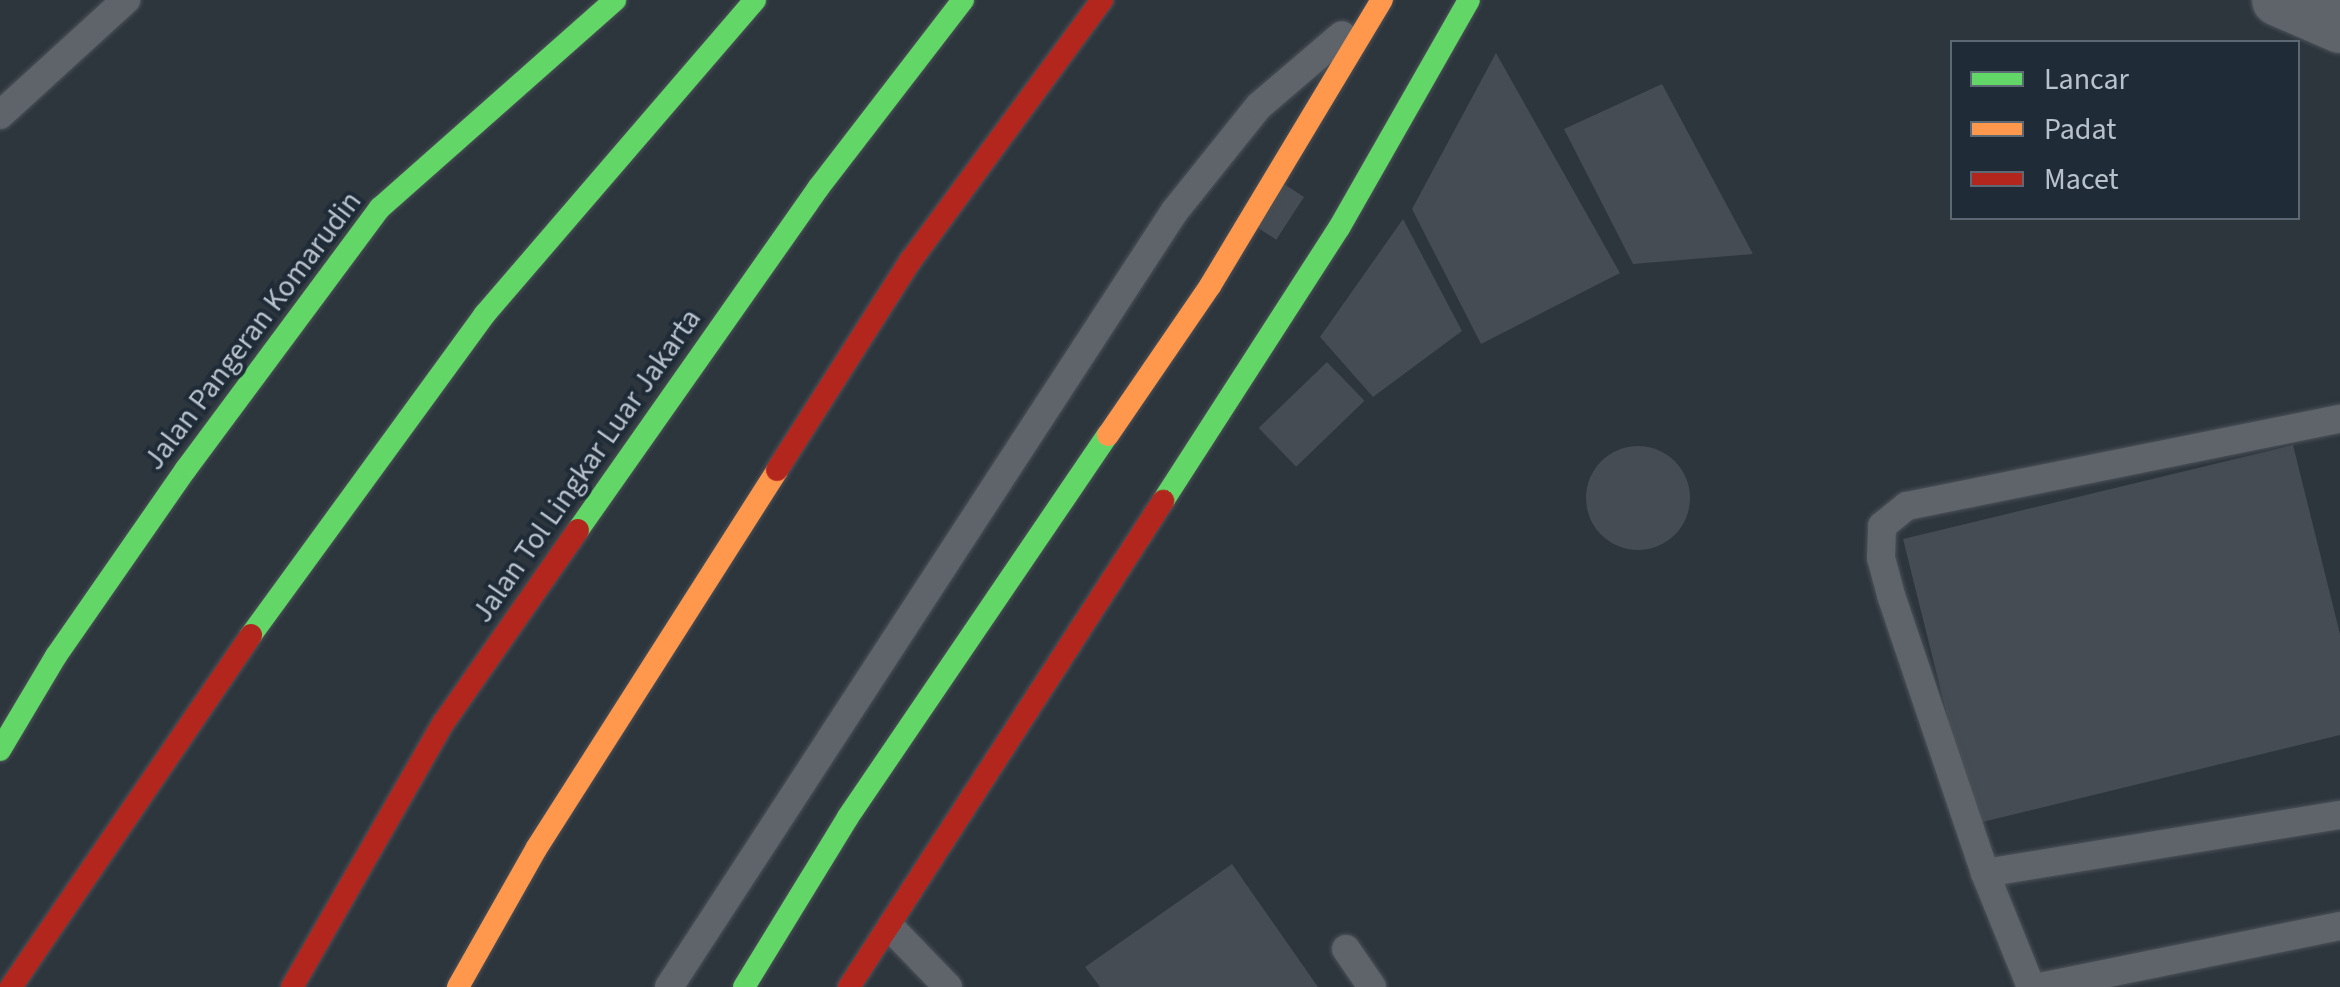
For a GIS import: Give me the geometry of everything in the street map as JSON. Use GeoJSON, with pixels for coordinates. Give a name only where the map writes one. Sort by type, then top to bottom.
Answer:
{"type":"FeatureCollection","features":[{"type":"Feature","properties":{"kind":"main road","name":"Jalan Pangeran Komarudin"},"geometry":{"type":"LineString","coordinates":[[0,750],[175,485],[380,208],[614,0]]}},
{"type":"Feature","properties":{"kind":"main road"},"geometry":{"type":"LineString","coordinates":[[12,987],[287,582],[473,329],[756,0]]}},
{"type":"Feature","properties":{"kind":"main road","name":"Jalan Tol Lingkar Luar Jakarta"},"geometry":{"type":"LineString","coordinates":[[292,987],[444,722],[820,187],[963,0]]}},
{"type":"Feature","properties":{"kind":"main road"},"geometry":{"type":"LineString","coordinates":[[458,987],[536,849],[911,260],[1102,0]]}},
{"type":"Feature","properties":{"kind":"main road"},"geometry":{"type":"LineString","coordinates":[[849,987],[1339,228],[1468,0]]}},
{"type":"Feature","properties":{"kind":"main road"},"geometry":{"type":"LineString","coordinates":[[744,987],[848,817],[1210,286],[1381,1]]}},
{"type":"Feature","properties":{"kind":"street"},"geometry":{"type":"LineString","coordinates":[[2278,0],[2340,27]]}},
{"type":"Feature","properties":{"kind":"lane"},"geometry":{"type":"LineString","coordinates":[[0,116],[126,0]]}},
{"type":"Feature","properties":{"kind":"lane"},"geometry":{"type":"LineString","coordinates":[[669,987],[1174,212],[1259,106],[1381,1]]}},
{"type":"Feature","properties":{"kind":"lane"},"geometry":{"type":"LineString","coordinates":[[2031,987],[1984,873],[1886,577],[1882,526],[1907,506],[2340,419]]}},
{"type":"Feature","properties":{"kind":"lane"},"geometry":{"type":"LineString","coordinates":[[1984,873],[2340,815]]}},
{"type":"Feature","properties":{"kind":"lane"},"geometry":{"type":"LineString","coordinates":[[2040,987],[2340,926]]}},
{"type":"Feature","properties":{"kind":"lane"},"geometry":{"type":"LineString","coordinates":[[890,928],[948,987]]}},
{"type":"Feature","properties":{"kind":"lane"},"geometry":{"type":"LineString","coordinates":[[42,987],[47,938]]}},
{"type":"Feature","properties":{"kind":"lane"},"geometry":{"type":"LineString","coordinates":[[1346,948],[1372,987]]}},
{"type":"Feature","properties":{"kind":"building"},"geometry":{"type":"Polygon","coordinates":[[[1496,53],[1620,273],[1481,344],[1412,209],[1496,53]]]}},
{"type":"Feature","properties":{"kind":"building"},"geometry":{"type":"Polygon","coordinates":[[[1662,84],[1753,254],[1633,264],[1564,129],[1662,84]]]}},
{"type":"Feature","properties":{"kind":"building"},"geometry":{"type":"Polygon","coordinates":[[[1278,180],[1304,197],[1276,240],[1250,223],[1278,180]]]}},
{"type":"Feature","properties":{"kind":"building"},"geometry":{"type":"Polygon","coordinates":[[[1403,219],[1462,331],[1373,397],[1320,337],[1403,219]]]}},
{"type":"Feature","properties":{"kind":"building"},"geometry":{"type":"Polygon","coordinates":[[[1327,362],[1365,401],[1296,467],[1259,428],[1327,362]]]}},
{"type":"Feature","properties":{"kind":"building"},"geometry":{"type":"Polygon","coordinates":[[[2293,445],[2340,634],[2340,735],[1974,824],[1903,539],[2293,445]]]}},
{"type":"Feature","properties":{"kind":"building"},"geometry":{"type":"Polygon","coordinates":[[[1638,446],[1658,450],[1675,461],[1686,478],[1690,498],[1686,518],[1675,535],[1658,546],[1638,550],[1618,546],[1601,535],[1590,518],[1586,498],[1590,478],[1601,461],[1618,450],[1638,446]]]}},
{"type":"Feature","properties":{"kind":"building"},"geometry":{"type":"Polygon","coordinates":[[[1232,864],[1318,987],[1100,987],[1085,967],[1232,864]]]}},
{"type":"Feature","properties":{"kind":"traffic: fast"},"geometry":{"type":"LineString","coordinates":[[0,750],[56,656],[186,469],[380,208],[615,0]]}},
{"type":"Feature","properties":{"kind":"traffic: fast"},"geometry":{"type":"LineString","coordinates":[[251,635],[485,314],[755,0]]}},
{"type":"Feature","properties":{"kind":"traffic: fast"},"geometry":{"type":"LineString","coordinates":[[578,530],[819,187],[963,0]]}},
{"type":"Feature","properties":{"kind":"traffic: fast"},"geometry":{"type":"LineString","coordinates":[[1163,501],[1339,228],[1469,0]]}},
{"type":"Feature","properties":{"kind":"traffic: fast"},"geometry":{"type":"LineString","coordinates":[[744,987],[848,817],[1108,435]]}},
{"type":"Feature","properties":{"kind":"traffic: slow"},"geometry":{"type":"LineString","coordinates":[[1108,435],[1210,286],[1382,0]]}},
{"type":"Feature","properties":{"kind":"traffic: slow"},"geometry":{"type":"LineString","coordinates":[[458,987],[536,849],[777,470]]}},
{"type":"Feature","properties":{"kind":"traffic: jam"},"geometry":{"type":"LineString","coordinates":[[777,470],[911,260],[1102,0]]}},
{"type":"Feature","properties":{"kind":"traffic: jam"},"geometry":{"type":"LineString","coordinates":[[849,987],[1163,501]]}},
{"type":"Feature","properties":{"kind":"traffic: jam"},"geometry":{"type":"LineString","coordinates":[[292,987],[444,722],[578,530]]}},
{"type":"Feature","properties":{"kind":"traffic: jam"},"geometry":{"type":"LineString","coordinates":[[11,987],[251,635]]}}]}
